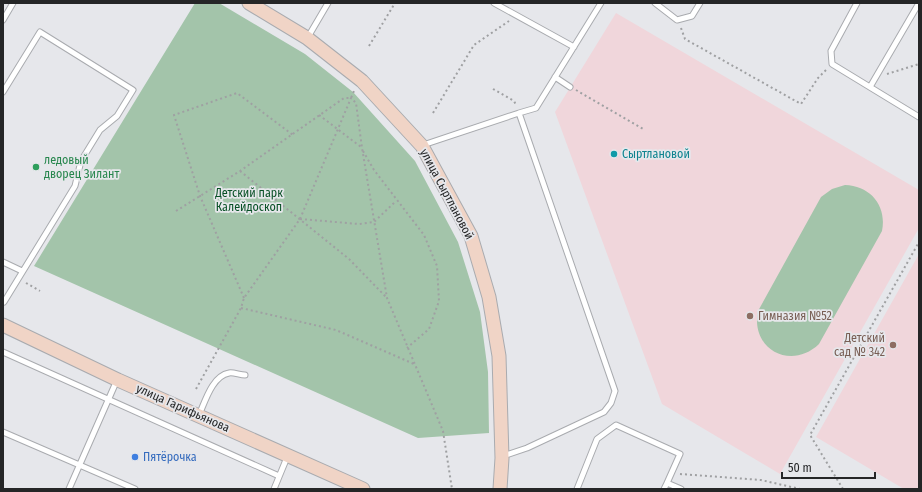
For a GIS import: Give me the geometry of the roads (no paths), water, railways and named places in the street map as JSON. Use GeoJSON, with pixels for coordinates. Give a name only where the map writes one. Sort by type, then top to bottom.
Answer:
{"type":"FeatureCollection","features":[{"type":"Feature","properties":{"kind":"street","name":"улица Сыртлановой"},"geometry":{"type":"LineString","coordinates":[[249,3],[307,38],[362,81],[422,146],[471,236],[489,297],[499,356],[502,457],[500,489]]}},
{"type":"Feature","properties":{"kind":"street","name":"улица Гарифьянова"},"geometry":{"type":"LineString","coordinates":[[3,325],[118,380],[288,454],[363,489]]}},
{"type":"Feature","properties":{"kind":"lane"},"geometry":{"type":"LineString","coordinates":[[3,20],[13,3]]}},
{"type":"Feature","properties":{"kind":"lane"},"geometry":{"type":"LineString","coordinates":[[307,38],[328,3]]}},
{"type":"Feature","properties":{"kind":"lane"},"geometry":{"type":"LineString","coordinates":[[494,3],[574,47]]}},
{"type":"Feature","properties":{"kind":"lane"},"geometry":{"type":"LineString","coordinates":[[422,146],[536,108],[600,3]]}},
{"type":"Feature","properties":{"kind":"lane"},"geometry":{"type":"LineString","coordinates":[[655,3],[677,20],[692,16],[700,3]]}},
{"type":"Feature","properties":{"kind":"lane"},"geometry":{"type":"LineString","coordinates":[[857,3],[831,51],[832,64],[919,117]]}},
{"type":"Feature","properties":{"kind":"lane"},"geometry":{"type":"LineString","coordinates":[[870,87],[918,3]]}},
{"type":"Feature","properties":{"kind":"lane"},"geometry":{"type":"LineString","coordinates":[[3,92],[40,32],[133,90],[118,116],[100,130],[81,161],[76,186],[4,302]]}},
{"type":"Feature","properties":{"kind":"lane"},"geometry":{"type":"LineString","coordinates":[[555,77],[570,87]]}},
{"type":"Feature","properties":{"kind":"lane"},"geometry":{"type":"LineString","coordinates":[[502,457],[527,448],[604,412],[612,403],[615,391],[519,113]]}},
{"type":"Feature","properties":{"kind":"lane"},"geometry":{"type":"LineString","coordinates":[[3,262],[22,271]]}},
{"type":"Feature","properties":{"kind":"lane"},"geometry":{"type":"LineString","coordinates":[[3,352],[280,476]]}},
{"type":"Feature","properties":{"kind":"lane"},"geometry":{"type":"LineString","coordinates":[[199,415],[210,391],[219,378],[229,373],[244,375]]}},
{"type":"Feature","properties":{"kind":"lane"},"geometry":{"type":"LineString","coordinates":[[69,489],[118,380]]}},
{"type":"Feature","properties":{"kind":"lane"},"geometry":{"type":"LineString","coordinates":[[577,489],[597,439],[616,424],[680,454],[664,489]]}},
{"type":"Feature","properties":{"kind":"lane"},"geometry":{"type":"LineString","coordinates":[[3,432],[135,489]]}},
{"type":"Feature","properties":{"kind":"lane"},"geometry":{"type":"LineString","coordinates":[[274,489],[288,454]]}},
{"type":"Feature","properties":{"kind":"lane"},"geometry":{"type":"LineString","coordinates":[[667,483],[681,489]]}},
{"type":"Feature","properties":{"kind":"place","name":"Сыртлановой"},"geometry":{"type":"Point","coordinates":[614,154]}},
{"type":"Feature","properties":{"kind":"place","name":"ледовый дворец Зилант"},"geometry":{"type":"Point","coordinates":[36,167]}},
{"type":"Feature","properties":{"kind":"place","name":"Гимназия №52"},"geometry":{"type":"Point","coordinates":[750,316]}},
{"type":"Feature","properties":{"kind":"place","name":"Детский сад № 342"},"geometry":{"type":"Point","coordinates":[893,345]}},
{"type":"Feature","properties":{"kind":"place","name":"Пятёрочка"},"geometry":{"type":"Point","coordinates":[135,457]}},
{"type":"Feature","properties":{"kind":"park label","name":"Детский парк Калейдоскоп"},"geometry":{"type":"Point","coordinates":[249,200]}}]}
